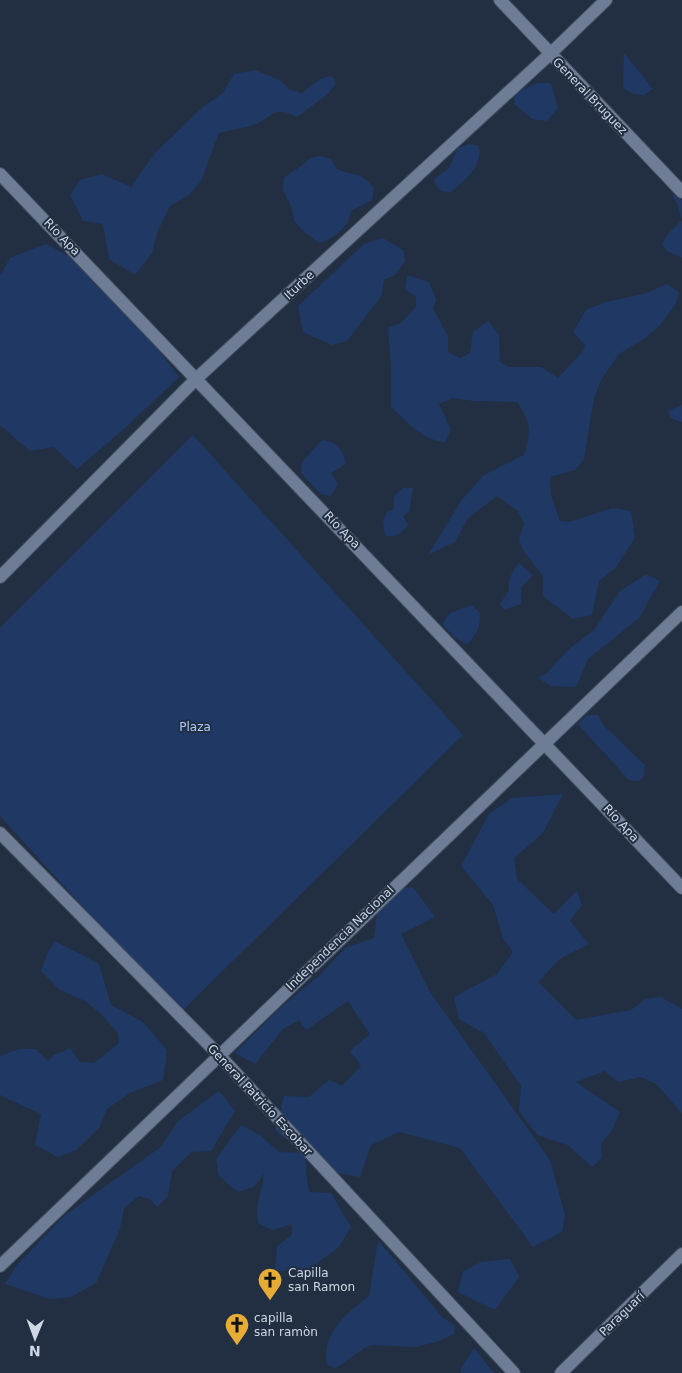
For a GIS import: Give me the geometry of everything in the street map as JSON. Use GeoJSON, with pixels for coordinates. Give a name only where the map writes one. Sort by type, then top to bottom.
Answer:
{"type":"FeatureCollection","features":[{"type":"Feature","properties":{"kind":"street","name":"General Bruguez"},"geometry":{"type":"LineString","coordinates":[[500,0],[682,192]]}},
{"type":"Feature","properties":{"kind":"street","name":"Iturbe"},"geometry":{"type":"LineString","coordinates":[[0,577],[198,378],[550,54],[606,0]]}},
{"type":"Feature","properties":{"kind":"street","name":"Río Apa"},"geometry":{"type":"LineString","coordinates":[[0,174],[198,378],[682,888]]}},
{"type":"Feature","properties":{"kind":"street","name":"Independencia Nacional"},"geometry":{"type":"LineString","coordinates":[[0,1266],[544,742],[682,612]]}},
{"type":"Feature","properties":{"kind":"street","name":"General Patricio Escobar"},"geometry":{"type":"LineString","coordinates":[[0,833],[219,1054],[514,1373]]}},
{"type":"Feature","properties":{"kind":"street","name":"Paraguarí"},"geometry":{"type":"LineString","coordinates":[[561,1373],[682,1254]]}},
{"type":"Feature","properties":{"kind":"green space"},"geometry":{"type":"Polygon","coordinates":[[[624,53],[653,89],[644,95],[633,94],[623,88],[624,53]]]}},
{"type":"Feature","properties":{"kind":"green space"},"geometry":{"type":"Polygon","coordinates":[[[255,70],[281,81],[290,90],[302,93],[320,79],[332,76],[336,83],[328,94],[297,117],[288,113],[276,112],[257,124],[219,133],[201,181],[189,195],[170,206],[157,233],[152,253],[135,275],[109,259],[103,224],[83,221],[70,195],[80,180],[102,174],[131,187],[155,153],[204,106],[223,93],[234,74],[255,70]]]}},
{"type":"Feature","properties":{"kind":"green space"},"geometry":{"type":"Polygon","coordinates":[[[538,83],[551,83],[558,108],[547,121],[532,119],[514,104],[515,93],[538,83]]]}},
{"type":"Feature","properties":{"kind":"green space"},"geometry":{"type":"Polygon","coordinates":[[[469,144],[479,146],[480,153],[476,166],[451,192],[440,189],[434,179],[449,168],[458,148],[469,144]]]}},
{"type":"Feature","properties":{"kind":"green space"},"geometry":{"type":"Polygon","coordinates":[[[321,156],[331,159],[337,169],[362,177],[374,189],[372,200],[351,211],[350,217],[340,232],[319,243],[302,230],[294,220],[292,209],[283,189],[284,178],[310,158],[321,156]]]}},
{"type":"Feature","properties":{"kind":"green space"},"geometry":{"type":"Polygon","coordinates":[[[671,193],[682,200],[682,220],[677,203],[671,193]]]}},
{"type":"Feature","properties":{"kind":"green space"},"geometry":{"type":"Polygon","coordinates":[[[682,220],[682,258],[667,251],[662,244],[667,235],[682,220]]]}},
{"type":"Feature","properties":{"kind":"green space"},"geometry":{"type":"Polygon","coordinates":[[[383,238],[403,250],[405,261],[395,275],[384,280],[382,295],[347,341],[332,345],[303,332],[298,306],[364,244],[383,238]]]}},
{"type":"Feature","properties":{"kind":"green space"},"geometry":{"type":"Polygon","coordinates":[[[46,244],[91,268],[118,297],[179,377],[125,428],[77,469],[54,447],[30,451],[0,425],[0,276],[10,258],[46,244]]]}},
{"type":"Feature","properties":{"kind":"green space"},"geometry":{"type":"Polygon","coordinates":[[[407,275],[429,282],[436,299],[433,309],[448,336],[448,352],[460,358],[470,353],[473,332],[488,321],[499,335],[500,362],[508,367],[541,367],[558,378],[584,350],[585,345],[573,332],[586,310],[606,302],[647,293],[667,284],[679,292],[676,304],[660,325],[645,338],[619,354],[601,380],[594,398],[584,459],[575,470],[550,477],[551,495],[560,521],[569,522],[613,508],[631,511],[635,538],[616,567],[599,581],[592,615],[573,619],[543,596],[543,576],[523,550],[519,539],[524,524],[518,511],[497,496],[468,518],[455,542],[428,555],[461,501],[484,475],[524,455],[529,427],[517,402],[474,401],[453,398],[439,404],[451,430],[445,442],[437,441],[422,434],[391,407],[391,367],[388,328],[402,322],[416,307],[416,297],[405,289],[407,275]]]}},
{"type":"Feature","properties":{"kind":"green space"},"geometry":{"type":"Polygon","coordinates":[[[682,405],[682,422],[680,422],[671,418],[668,411],[682,405]]]}},
{"type":"Feature","properties":{"kind":"green space","name":"Plaza"},"geometry":{"type":"Polygon","coordinates":[[[193,435],[463,735],[180,1013],[0,816],[0,628],[193,435]]]}},
{"type":"Feature","properties":{"kind":"green space"},"geometry":{"type":"Polygon","coordinates":[[[322,440],[338,447],[343,454],[346,464],[331,473],[338,484],[331,496],[321,494],[301,473],[302,462],[322,440]]]}},
{"type":"Feature","properties":{"kind":"green space"},"geometry":{"type":"Polygon","coordinates":[[[403,488],[413,488],[409,512],[403,516],[408,525],[398,534],[385,536],[383,521],[387,512],[393,510],[395,495],[403,488]]]}},
{"type":"Feature","properties":{"kind":"green space"},"geometry":{"type":"Polygon","coordinates":[[[519,563],[533,575],[521,588],[521,604],[504,610],[500,604],[509,590],[511,575],[519,563]]]}},
{"type":"Feature","properties":{"kind":"green space"},"geometry":{"type":"Polygon","coordinates":[[[646,574],[660,581],[639,618],[588,659],[576,687],[551,686],[538,678],[547,673],[568,650],[594,630],[620,591],[646,574]]]}},
{"type":"Feature","properties":{"kind":"green space"},"geometry":{"type":"Polygon","coordinates":[[[472,605],[480,613],[479,627],[476,634],[467,644],[455,638],[442,624],[450,613],[472,605]]]}},
{"type":"Feature","properties":{"kind":"green space"},"geometry":{"type":"Polygon","coordinates":[[[587,715],[598,715],[603,725],[645,765],[644,776],[639,781],[629,780],[578,724],[587,715]]]}},
{"type":"Feature","properties":{"kind":"green space"},"geometry":{"type":"Polygon","coordinates":[[[563,794],[543,833],[514,858],[517,879],[554,914],[577,891],[582,905],[570,921],[589,944],[561,958],[538,982],[576,1020],[631,1010],[646,999],[661,997],[682,1009],[682,1113],[656,1084],[641,1077],[618,1082],[605,1071],[576,1082],[620,1112],[612,1130],[601,1144],[602,1158],[592,1167],[568,1145],[537,1135],[519,1111],[521,1086],[484,1033],[459,1019],[454,997],[497,974],[513,952],[503,938],[493,905],[461,866],[489,814],[512,798],[563,794]]]}},
{"type":"Feature","properties":{"kind":"green space"},"geometry":{"type":"Polygon","coordinates":[[[413,887],[435,917],[401,934],[430,992],[550,1160],[565,1215],[562,1232],[533,1247],[460,1148],[399,1132],[371,1145],[360,1177],[333,1172],[305,1154],[310,1192],[331,1193],[351,1227],[338,1248],[307,1270],[275,1271],[277,1246],[292,1235],[292,1224],[272,1230],[258,1223],[258,1205],[264,1174],[254,1187],[238,1192],[219,1176],[216,1159],[241,1125],[260,1135],[279,1152],[303,1153],[275,1130],[284,1096],[309,1097],[329,1080],[342,1086],[361,1066],[350,1051],[370,1034],[348,1001],[306,1030],[299,1020],[283,1029],[255,1064],[235,1053],[280,1008],[322,973],[345,948],[374,938],[380,890],[413,887]]]}},
{"type":"Feature","properties":{"kind":"green space"},"geometry":{"type":"Polygon","coordinates":[[[55,941],[99,964],[111,1005],[143,1022],[167,1050],[163,1080],[130,1093],[107,1109],[99,1128],[76,1150],[58,1157],[35,1145],[41,1114],[0,1095],[0,1056],[19,1049],[35,1049],[48,1061],[54,1055],[70,1048],[80,1062],[94,1063],[119,1043],[118,1033],[100,1013],[85,1001],[60,990],[41,971],[47,954],[55,941]]]}},
{"type":"Feature","properties":{"kind":"green space"},"geometry":{"type":"Polygon","coordinates":[[[219,1091],[235,1111],[211,1151],[192,1152],[172,1171],[168,1196],[157,1207],[150,1199],[139,1196],[124,1208],[120,1229],[96,1283],[71,1297],[50,1299],[5,1284],[16,1266],[65,1215],[161,1147],[178,1121],[219,1091]]]}},
{"type":"Feature","properties":{"kind":"green space"},"geometry":{"type":"Polygon","coordinates":[[[378,1240],[442,1317],[455,1326],[454,1334],[439,1341],[416,1347],[373,1345],[364,1348],[336,1368],[327,1365],[328,1343],[337,1325],[369,1296],[378,1240]]]}},
{"type":"Feature","properties":{"kind":"green space"},"geometry":{"type":"Polygon","coordinates":[[[510,1259],[519,1277],[495,1310],[458,1292],[463,1271],[481,1262],[510,1259]]]}},
{"type":"Feature","properties":{"kind":"green space"},"geometry":{"type":"Polygon","coordinates":[[[474,1348],[494,1373],[461,1373],[461,1368],[474,1348]]]}},
{"type":"Feature","properties":{"kind":"place","name":"Capilla san Ramon"},"geometry":{"type":"Point","coordinates":[270,1301]}},
{"type":"Feature","properties":{"kind":"place","name":"capilla san ramòn"},"geometry":{"type":"Point","coordinates":[237,1346]}}]}
